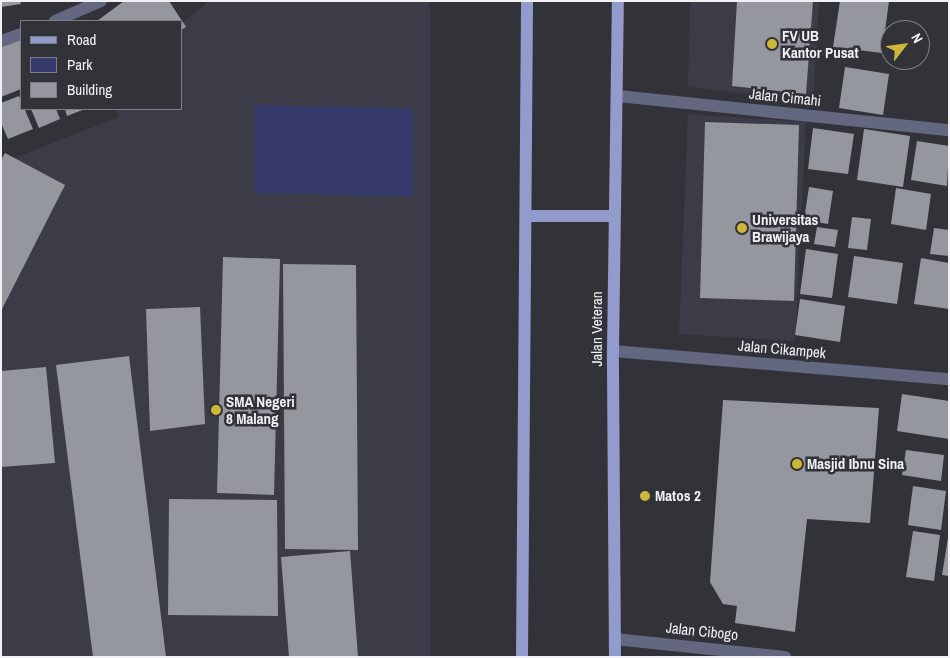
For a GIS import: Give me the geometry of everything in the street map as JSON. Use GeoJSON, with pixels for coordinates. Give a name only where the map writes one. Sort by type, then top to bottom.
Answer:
{"type":"FeatureCollection","features":[{"type":"Feature","properties":{"kind":"main road"},"geometry":{"type":"LineString","coordinates":[[522,657],[527,1]]}},
{"type":"Feature","properties":{"kind":"main road","name":"Jalan Veteran"},"geometry":{"type":"LineString","coordinates":[[614,657],[613,351],[618,1]]}},
{"type":"Feature","properties":{"kind":"main road"},"geometry":{"type":"LineString","coordinates":[[526,216],[614,216]]}},
{"type":"Feature","properties":{"kind":"street"},"geometry":{"type":"LineString","coordinates":[[57,20],[101,1]]}},
{"type":"Feature","properties":{"kind":"street"},"geometry":{"type":"LineString","coordinates":[[1,41],[20,34]]}},
{"type":"Feature","properties":{"kind":"street","name":"Jalan Cimahi"},"geometry":{"type":"LineString","coordinates":[[618,96],[949,130]]}},
{"type":"Feature","properties":{"kind":"street","name":"Jalan Cikampek"},"geometry":{"type":"LineString","coordinates":[[613,351],[949,380]]}},
{"type":"Feature","properties":{"kind":"street","name":"Jalan Cibogo"},"geometry":{"type":"LineString","coordinates":[[615,639],[785,657]]}},
{"type":"Feature","properties":{"kind":"shaded area","name":"SMA Negeri 8 Malang"},"geometry":{"type":"Polygon","coordinates":[[[430,1],[430,657],[1,657],[1,163],[119,117],[116,110],[182,110],[182,23],[208,2],[430,1]]]}},
{"type":"Feature","properties":{"kind":"shaded area"},"geometry":{"type":"Polygon","coordinates":[[[690,1],[819,1],[813,102],[688,87],[690,1]]]}},
{"type":"Feature","properties":{"kind":"shaded area","name":"Universitas Brawijaya"},"geometry":{"type":"Polygon","coordinates":[[[688,114],[806,122],[795,341],[679,334],[688,114]]]}},
{"type":"Feature","properties":{"kind":"green space"},"geometry":{"type":"Polygon","coordinates":[[[254,105],[413,109],[413,196],[254,193],[254,105]]]}},
{"type":"Feature","properties":{"kind":"building"},"geometry":{"type":"Polygon","coordinates":[[[1,1],[20,1],[21,4],[1,7],[1,1]]]}},
{"type":"Feature","properties":{"kind":"building"},"geometry":{"type":"Polygon","coordinates":[[[124,1],[169,1],[181,20],[98,20],[124,1]]]}},
{"type":"Feature","properties":{"kind":"building","name":"FV UB Kantor Pusat"},"geometry":{"type":"Polygon","coordinates":[[[737,1],[813,1],[806,94],[732,86],[737,1]]]}},
{"type":"Feature","properties":{"kind":"building"},"geometry":{"type":"Polygon","coordinates":[[[840,1],[889,1],[886,20],[880,20],[880,53],[833,47],[840,1]]]}},
{"type":"Feature","properties":{"kind":"building"},"geometry":{"type":"Polygon","coordinates":[[[182,21],[186,27],[182,29],[182,21]]]}},
{"type":"Feature","properties":{"kind":"building"},"geometry":{"type":"Polygon","coordinates":[[[20,39],[20,89],[1,97],[1,44],[20,39]]]}},
{"type":"Feature","properties":{"kind":"building"},"geometry":{"type":"Polygon","coordinates":[[[845,67],[889,74],[883,115],[839,108],[845,67]]]}},
{"type":"Feature","properties":{"kind":"building"},"geometry":{"type":"Polygon","coordinates":[[[19,96],[20,110],[25,110],[33,129],[8,139],[1,123],[1,103],[19,96]]]}},
{"type":"Feature","properties":{"kind":"building"},"geometry":{"type":"Polygon","coordinates":[[[31,110],[56,110],[60,119],[39,128],[31,110]]]}},
{"type":"Feature","properties":{"kind":"building"},"geometry":{"type":"Polygon","coordinates":[[[65,110],[82,110],[67,116],[65,110]]]}},
{"type":"Feature","properties":{"kind":"building","name":"Universitas Brawijaya"},"geometry":{"type":"Polygon","coordinates":[[[705,122],[799,125],[794,301],[700,298],[705,122]]]}},
{"type":"Feature","properties":{"kind":"building"},"geometry":{"type":"Polygon","coordinates":[[[813,128],[854,134],[848,174],[808,169],[813,128]]]}},
{"type":"Feature","properties":{"kind":"building"},"geometry":{"type":"Polygon","coordinates":[[[864,129],[910,136],[903,187],[857,180],[864,129]]]}},
{"type":"Feature","properties":{"kind":"building"},"geometry":{"type":"Polygon","coordinates":[[[917,141],[949,146],[947,186],[911,180],[917,141]]]}},
{"type":"Feature","properties":{"kind":"building"},"geometry":{"type":"Polygon","coordinates":[[[5,153],[65,185],[1,311],[1,160],[5,153]]]}},
{"type":"Feature","properties":{"kind":"building"},"geometry":{"type":"Polygon","coordinates":[[[809,187],[833,191],[828,224],[804,220],[809,187]]]}},
{"type":"Feature","properties":{"kind":"building"},"geometry":{"type":"Polygon","coordinates":[[[896,188],[931,194],[926,230],[891,224],[896,188]]]}},
{"type":"Feature","properties":{"kind":"building"},"geometry":{"type":"Polygon","coordinates":[[[852,217],[871,219],[867,250],[848,248],[852,217]]]}},
{"type":"Feature","properties":{"kind":"building"},"geometry":{"type":"Polygon","coordinates":[[[817,227],[838,230],[835,247],[814,244],[817,227]]]}},
{"type":"Feature","properties":{"kind":"building"},"geometry":{"type":"Polygon","coordinates":[[[934,228],[949,230],[949,256],[930,254],[934,228]]]}},
{"type":"Feature","properties":{"kind":"building"},"geometry":{"type":"Polygon","coordinates":[[[806,249],[838,254],[832,298],[800,294],[806,249]]]}},
{"type":"Feature","properties":{"kind":"building"},"geometry":{"type":"Polygon","coordinates":[[[854,256],[903,263],[897,304],[848,297],[854,256]]]}},
{"type":"Feature","properties":{"kind":"building"},"geometry":{"type":"Polygon","coordinates":[[[223,257],[280,259],[274,495],[217,493],[223,257]]]}},
{"type":"Feature","properties":{"kind":"building"},"geometry":{"type":"Polygon","coordinates":[[[921,258],[949,263],[949,309],[914,304],[921,258]]]}},
{"type":"Feature","properties":{"kind":"building"},"geometry":{"type":"Polygon","coordinates":[[[283,264],[356,265],[358,550],[285,549],[283,264]]]}},
{"type":"Feature","properties":{"kind":"building"},"geometry":{"type":"Polygon","coordinates":[[[800,299],[845,306],[840,342],[795,335],[800,299]]]}},
{"type":"Feature","properties":{"kind":"building"},"geometry":{"type":"Polygon","coordinates":[[[200,307],[205,424],[150,431],[146,309],[200,307]]]}},
{"type":"Feature","properties":{"kind":"building"},"geometry":{"type":"Polygon","coordinates":[[[129,356],[166,657],[93,657],[56,365],[129,356]]]}},
{"type":"Feature","properties":{"kind":"building"},"geometry":{"type":"Polygon","coordinates":[[[46,367],[55,463],[1,467],[1,371],[46,367]]]}},
{"type":"Feature","properties":{"kind":"building"},"geometry":{"type":"Polygon","coordinates":[[[902,394],[949,401],[949,439],[897,431],[902,394]]]}},
{"type":"Feature","properties":{"kind":"building","name":"Masjid Ibnu Sina"},"geometry":{"type":"Polygon","coordinates":[[[723,400],[879,408],[870,523],[807,519],[795,632],[735,623],[737,606],[723,604],[710,582],[723,400]]]}},
{"type":"Feature","properties":{"kind":"building"},"geometry":{"type":"Polygon","coordinates":[[[906,450],[944,455],[941,481],[902,475],[906,450]]]}},
{"type":"Feature","properties":{"kind":"building"},"geometry":{"type":"Polygon","coordinates":[[[913,486],[946,491],[941,530],[908,525],[913,486]]]}},
{"type":"Feature","properties":{"kind":"building"},"geometry":{"type":"Polygon","coordinates":[[[169,499],[277,500],[278,616],[168,615],[169,499]]]}},
{"type":"Feature","properties":{"kind":"building"},"geometry":{"type":"Polygon","coordinates":[[[913,531],[940,535],[934,581],[906,577],[913,531]]]}},
{"type":"Feature","properties":{"kind":"building"},"geometry":{"type":"Polygon","coordinates":[[[949,538],[949,576],[942,575],[949,538]]]}},
{"type":"Feature","properties":{"kind":"building"},"geometry":{"type":"Polygon","coordinates":[[[350,551],[358,657],[289,657],[281,557],[350,551]]]}},
{"type":"Feature","properties":{"kind":"place","name":"FV UB Kantor Pusat"},"geometry":{"type":"Point","coordinates":[772,44]}},
{"type":"Feature","properties":{"kind":"place","name":"Universitas Brawijaya"},"geometry":{"type":"Point","coordinates":[742,228]}},
{"type":"Feature","properties":{"kind":"place","name":"SMA Negeri 8 Malang"},"geometry":{"type":"Point","coordinates":[216,410]}},
{"type":"Feature","properties":{"kind":"place","name":"Masjid Ibnu Sina"},"geometry":{"type":"Point","coordinates":[797,464]}},
{"type":"Feature","properties":{"kind":"place","name":"Matos 2"},"geometry":{"type":"Point","coordinates":[645,496]}}]}
